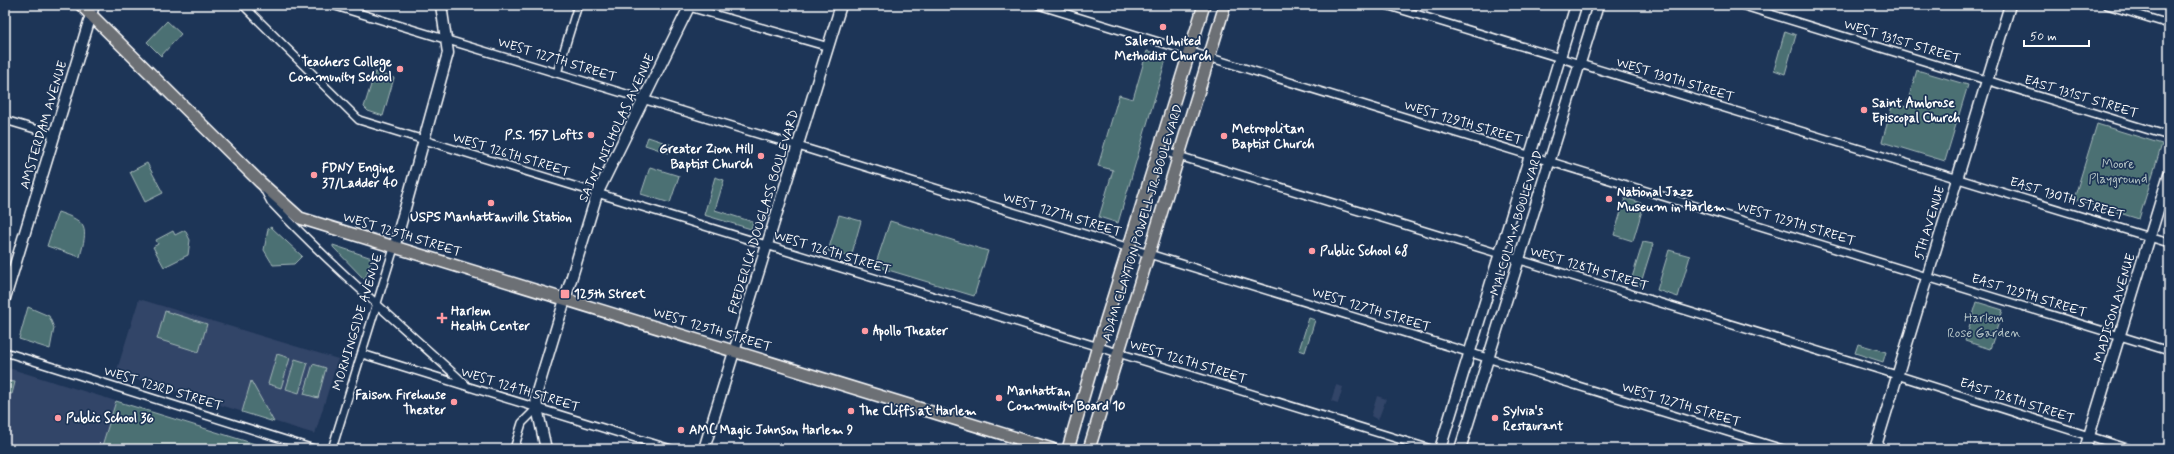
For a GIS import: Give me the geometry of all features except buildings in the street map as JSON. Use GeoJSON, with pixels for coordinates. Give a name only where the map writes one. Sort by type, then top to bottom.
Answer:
{"type":"FeatureCollection","features":[{"type":"Feature","properties":{"kind":"main road","name":"WEST 125TH STREET"},"geometry":{"type":"LineString","coordinates":[[81,5],[93,10],[260,182],[300,218],[1052,449]]}},
{"type":"Feature","properties":{"kind":"main road","name":"MORNINGSIDE AVENUE"},"geometry":{"type":"LineString","coordinates":[[394,248],[448,53],[448,40],[441,5]]}},
{"type":"Feature","properties":{"kind":"main road","name":"FREDERICK DOUGLASS BOULEVARD"},"geometry":{"type":"LineString","coordinates":[[704,449],[842,5]]}},
{"type":"Feature","properties":{"kind":"main road","name":"ADAM CLAYTON POWELL JR. BOULEVARD"},"geometry":{"type":"LineString","coordinates":[[1068,449],[1098,346],[1204,5]]}},
{"type":"Feature","properties":{"kind":"main road","name":"ADAM CLAYTON POWELL JR. BOULEVARD"},"geometry":{"type":"LineString","coordinates":[[1089,449],[1224,5]]}},
{"type":"Feature","properties":{"kind":"main road","name":"MALCOLM X BOULEVARD"},"geometry":{"type":"LineString","coordinates":[[1440,449],[1576,5]]}},
{"type":"Feature","properties":{"kind":"main road","name":"MALCOLM X BOULEVARD"},"geometry":{"type":"LineString","coordinates":[[1460,449],[1520,261],[1598,5]]}},
{"type":"Feature","properties":{"kind":"main road","name":"5TH AVENUE"},"geometry":{"type":"LineString","coordinates":[[1875,449],[2010,5]]}},
{"type":"Feature","properties":{"kind":"main road","name":"SAINT NICHOLAS AVENUE"},"geometry":{"type":"LineString","coordinates":[[546,449],[537,408],[536,392],[597,194],[689,6]]}},
{"type":"Feature","properties":{"kind":"main road","name":"AMSTERDAM AVENUE"},"geometry":{"type":"LineString","coordinates":[[5,298],[93,10]]}},
{"type":"Feature","properties":{"kind":"main road","name":"MADISON AVENUE"},"geometry":{"type":"LineString","coordinates":[[2085,449],[2169,174]]}},
{"type":"Feature","properties":{"kind":"street","name":"WEST 126TH STREET"},"geometry":{"type":"LineString","coordinates":[[243,5],[356,118],[597,194],[1431,449]]}},
{"type":"Feature","properties":{"kind":"street","name":"WEST 127TH STREET"},"geometry":{"type":"LineString","coordinates":[[332,5],[798,146],[1784,449]]}},
{"type":"Feature","properties":{"kind":"street"},"geometry":{"type":"LineString","coordinates":[[557,73],[578,5]]}},
{"type":"Feature","properties":{"kind":"street","name":"WEST 129TH STREET"},"geometry":{"type":"LineString","coordinates":[[1038,5],[1927,277]]}},
{"type":"Feature","properties":{"kind":"street","name":"WEST 130TH STREET"},"geometry":{"type":"LineString","coordinates":[[1386,5],[1957,178]]}},
{"type":"Feature","properties":{"kind":"street","name":"WEST 131ST STREET"},"geometry":{"type":"LineString","coordinates":[[1741,5],[1987,80]]}},
{"type":"Feature","properties":{"kind":"street"},"geometry":{"type":"LineString","coordinates":[[2107,5],[2169,24]]}},
{"type":"Feature","properties":{"kind":"street"},"geometry":{"type":"LineString","coordinates":[[689,6],[829,47]]}},
{"type":"Feature","properties":{"kind":"street","name":"EAST 131ST STREET"},"geometry":{"type":"LineString","coordinates":[[1987,80],[2169,136]]}},
{"type":"Feature","properties":{"kind":"street"},"geometry":{"type":"LineString","coordinates":[[5,120],[55,135]]}},
{"type":"Feature","properties":{"kind":"street","name":"WEST 128TH STREET"},"geometry":{"type":"LineString","coordinates":[[1159,150],[1897,375]]}},
{"type":"Feature","properties":{"kind":"street","name":"EAST 130TH STREET"},"geometry":{"type":"LineString","coordinates":[[1957,178],[2169,243]]}},
{"type":"Feature","properties":{"kind":"street","name":"WEST 125TH STREET"},"geometry":{"type":"LineString","coordinates":[[260,182],[271,202],[358,289],[377,304],[467,386]]}},
{"type":"Feature","properties":{"kind":"street","name":"MORNINGSIDE AVENUE"},"geometry":{"type":"LineString","coordinates":[[332,449],[394,248]]}},
{"type":"Feature","properties":{"kind":"street","name":"EAST 129TH STREET"},"geometry":{"type":"LineString","coordinates":[[1927,277],[2169,351]]}},
{"type":"Feature","properties":{"kind":"street","name":"WEST 123RD STREET"},"geometry":{"type":"LineString","coordinates":[[5,352],[314,449]]}},
{"type":"Feature","properties":{"kind":"street","name":"WEST 124TH STREET"},"geometry":{"type":"LineString","coordinates":[[362,354],[671,449]]}},
{"type":"Feature","properties":{"kind":"street","name":"EAST 128TH STREET"},"geometry":{"type":"LineString","coordinates":[[1897,375],[2130,449]]}},
{"type":"Feature","properties":{"kind":"street"},"geometry":{"type":"LineString","coordinates":[[514,449],[522,423],[537,408]]}},
{"type":"Feature","properties":{"kind":"shaded area"},"geometry":{"type":"Polygon","coordinates":[[[139,299],[338,359],[315,434],[116,373],[139,299]]]}},
{"type":"Feature","properties":{"kind":"shaded area","name":"Public School 36"},"geometry":{"type":"Polygon","coordinates":[[[5,367],[116,401],[101,449],[16,449],[5,446],[5,367]]]}},
{"type":"Feature","properties":{"kind":"shaded area"},"geometry":{"type":"Polygon","coordinates":[[[1336,385],[1343,387],[1338,403],[1331,401],[1336,385]]]}},
{"type":"Feature","properties":{"kind":"shaded area"},"geometry":{"type":"Polygon","coordinates":[[[1377,396],[1386,399],[1378,420],[1371,416],[1377,396]]]}},
{"type":"Feature","properties":{"kind":"green space"},"geometry":{"type":"Polygon","coordinates":[[[167,21],[181,34],[161,56],[147,42],[167,21]]]}},
{"type":"Feature","properties":{"kind":"green space"},"geometry":{"type":"Polygon","coordinates":[[[1785,31],[1796,35],[1785,74],[1774,70],[1785,31]]]}},
{"type":"Feature","properties":{"kind":"green space"},"geometry":{"type":"Polygon","coordinates":[[[1147,51],[1167,56],[1118,223],[1099,217],[1113,170],[1098,166],[1119,95],[1133,99],[1147,51]]]}},
{"type":"Feature","properties":{"kind":"green space"},"geometry":{"type":"Polygon","coordinates":[[[1917,70],[1968,85],[1945,161],[1882,142],[1893,103],[1906,107],[1917,70]]]}},
{"type":"Feature","properties":{"kind":"green space"},"geometry":{"type":"Polygon","coordinates":[[[375,72],[394,78],[383,116],[368,111],[364,107],[375,72]]]}},
{"type":"Feature","properties":{"kind":"green space","name":"Moore Playground"},"geometry":{"type":"Polygon","coordinates":[[[2097,124],[2162,144],[2139,219],[2074,199],[2097,124]]]}},
{"type":"Feature","properties":{"kind":"green space"},"geometry":{"type":"Polygon","coordinates":[[[648,137],[672,145],[669,153],[645,145],[648,137]]]}},
{"type":"Feature","properties":{"kind":"green space"},"geometry":{"type":"Polygon","coordinates":[[[147,163],[163,193],[145,202],[130,172],[147,163]]]}},
{"type":"Feature","properties":{"kind":"green space"},"geometry":{"type":"Polygon","coordinates":[[[650,167],[679,176],[670,203],[641,194],[650,167]]]}},
{"type":"Feature","properties":{"kind":"green space"},"geometry":{"type":"Polygon","coordinates":[[[715,177],[724,180],[715,210],[753,222],[751,229],[704,215],[715,177]]]}},
{"type":"Feature","properties":{"kind":"green space"},"geometry":{"type":"Polygon","coordinates":[[[1625,198],[1644,204],[1633,241],[1614,235],[1625,198]]]}},
{"type":"Feature","properties":{"kind":"green space"},"geometry":{"type":"Polygon","coordinates":[[[58,212],[75,219],[83,227],[84,239],[80,257],[47,246],[58,212]]]}},
{"type":"Feature","properties":{"kind":"green space"},"geometry":{"type":"Polygon","coordinates":[[[839,215],[861,221],[851,257],[828,251],[839,215]]]}},
{"type":"Feature","properties":{"kind":"green space"},"geometry":{"type":"Polygon","coordinates":[[[890,221],[988,251],[974,296],[875,266],[890,221]]]}},
{"type":"Feature","properties":{"kind":"green space"},"geometry":{"type":"Polygon","coordinates":[[[271,227],[302,256],[294,264],[273,265],[264,250],[268,229],[271,227]]]}},
{"type":"Feature","properties":{"kind":"green space"},"geometry":{"type":"Polygon","coordinates":[[[185,230],[190,240],[188,255],[164,267],[153,247],[158,244],[156,240],[173,231],[175,235],[185,230]]]}},
{"type":"Feature","properties":{"kind":"green space"},"geometry":{"type":"Polygon","coordinates":[[[1643,242],[1653,244],[1640,286],[1630,284],[1643,242]]]}},
{"type":"Feature","properties":{"kind":"green space"},"geometry":{"type":"Polygon","coordinates":[[[333,245],[372,258],[365,280],[333,247],[333,245]]]}},
{"type":"Feature","properties":{"kind":"green space"},"geometry":{"type":"Polygon","coordinates":[[[1669,250],[1690,256],[1678,297],[1657,290],[1669,250]]]}},
{"type":"Feature","properties":{"kind":"green space","name":"Harlem Rose Garden"},"geometry":{"type":"Polygon","coordinates":[[[1977,302],[2003,310],[1990,349],[1965,341],[1977,302]]]}},
{"type":"Feature","properties":{"kind":"green space"},"geometry":{"type":"Polygon","coordinates":[[[28,307],[49,316],[54,328],[50,349],[19,339],[28,307]]]}},
{"type":"Feature","properties":{"kind":"green space"},"geometry":{"type":"Polygon","coordinates":[[[165,311],[207,324],[199,352],[157,339],[165,311]]]}},
{"type":"Feature","properties":{"kind":"green space"},"geometry":{"type":"Polygon","coordinates":[[[1309,318],[1315,320],[1305,352],[1299,350],[1309,318]]]}},
{"type":"Feature","properties":{"kind":"green space"},"geometry":{"type":"Polygon","coordinates":[[[1858,344],[1886,352],[1883,362],[1855,353],[1858,344]]]}},
{"type":"Feature","properties":{"kind":"green space"},"geometry":{"type":"Polygon","coordinates":[[[277,354],[290,358],[281,388],[268,384],[277,354]]]}},
{"type":"Feature","properties":{"kind":"green space"},"geometry":{"type":"Polygon","coordinates":[[[295,359],[308,363],[299,393],[286,389],[295,359]]]}},
{"type":"Feature","properties":{"kind":"green space"},"geometry":{"type":"Polygon","coordinates":[[[313,364],[326,368],[318,398],[304,394],[313,364]]]}},
{"type":"Feature","properties":{"kind":"green space"},"geometry":{"type":"Polygon","coordinates":[[[5,381],[15,382],[12,394],[8,393],[5,405],[5,381]]]}},
{"type":"Feature","properties":{"kind":"green space"},"geometry":{"type":"Polygon","coordinates":[[[251,381],[274,422],[242,412],[251,381]]]}},
{"type":"Feature","properties":{"kind":"green space"},"geometry":{"type":"Polygon","coordinates":[[[116,401],[271,449],[101,449],[116,401]]]}},
{"type":"Feature","properties":{"kind":"place","name":"Salem United Methodist Church"},"geometry":{"type":"Point","coordinates":[1163,27]}},
{"type":"Feature","properties":{"kind":"place","name":"Teachers College Community School"},"geometry":{"type":"Point","coordinates":[400,69]}},
{"type":"Feature","properties":{"kind":"place","name":"Saint Ambrose Episcopal Church"},"geometry":{"type":"Point","coordinates":[1864,110]}},
{"type":"Feature","properties":{"kind":"place","name":"P.S. 157 Lofts"},"geometry":{"type":"Point","coordinates":[591,135]}},
{"type":"Feature","properties":{"kind":"place","name":"Metropolitan Baptist Church"},"geometry":{"type":"Point","coordinates":[1224,136]}},
{"type":"Feature","properties":{"kind":"place","name":"Greater Zion Hill Baptist Church"},"geometry":{"type":"Point","coordinates":[761,156]}},
{"type":"Feature","properties":{"kind":"place","name":"FDNY Engine 37/Ladder 40"},"geometry":{"type":"Point","coordinates":[314,175]}},
{"type":"Feature","properties":{"kind":"place","name":"National Jazz Museum in Harlem"},"geometry":{"type":"Point","coordinates":[1609,199]}},
{"type":"Feature","properties":{"kind":"place","name":"USPS Manhattanville Station"},"geometry":{"type":"Point","coordinates":[491,203]}},
{"type":"Feature","properties":{"kind":"place","name":"Public School 68"},"geometry":{"type":"Point","coordinates":[1312,251]}},
{"type":"Feature","properties":{"kind":"place","name":"125th Street"},"geometry":{"type":"Point","coordinates":[565,294]}},
{"type":"Feature","properties":{"kind":"place","name":"Harlem Health Center"},"geometry":{"type":"Point","coordinates":[442,318]}},
{"type":"Feature","properties":{"kind":"place","name":"Apollo Theater"},"geometry":{"type":"Point","coordinates":[865,331]}},
{"type":"Feature","properties":{"kind":"place","name":"Manhattan Community Board 10"},"geometry":{"type":"Point","coordinates":[999,398]}},
{"type":"Feature","properties":{"kind":"place","name":"Faison Firehouse Theater"},"geometry":{"type":"Point","coordinates":[454,402]}},
{"type":"Feature","properties":{"kind":"place","name":"The Cliffs at Harlem"},"geometry":{"type":"Point","coordinates":[851,411]}},
{"type":"Feature","properties":{"kind":"place","name":"Public School 36"},"geometry":{"type":"Point","coordinates":[58,418]}},
{"type":"Feature","properties":{"kind":"place","name":"Sylvia's Restaurant"},"geometry":{"type":"Point","coordinates":[1495,418]}},
{"type":"Feature","properties":{"kind":"place","name":"AMC Magic Johnson Harlem 9"},"geometry":{"type":"Point","coordinates":[681,430]}}]}
